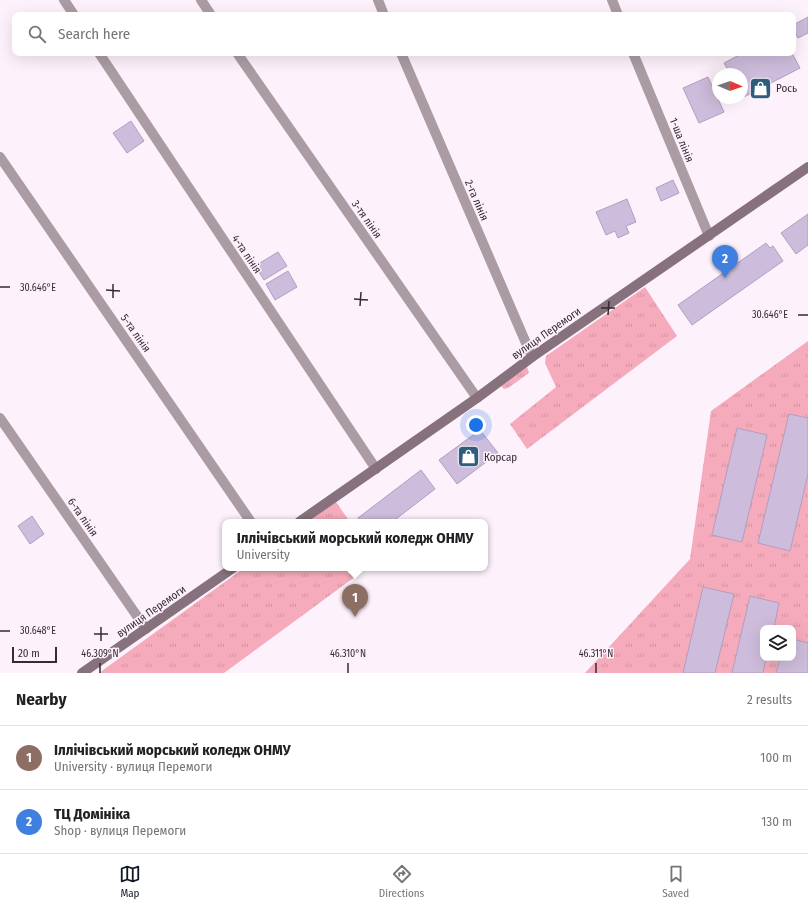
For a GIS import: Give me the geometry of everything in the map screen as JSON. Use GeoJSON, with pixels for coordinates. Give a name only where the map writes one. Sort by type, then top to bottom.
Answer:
{"type":"FeatureCollection","features":[{"type":"Feature","properties":{"kind":"main road","name":"вулиця Перемоги"},"geometry":{"type":"LineString","coordinates":[[303,519],[477,398],[532,357],[808,167]]}},
{"type":"Feature","properties":{"kind":"main road","name":"вулиця Перемоги"},"geometry":{"type":"LineString","coordinates":[[82,673],[229,571]]}},
{"type":"Feature","properties":{"kind":"street"},"geometry":{"type":"LineString","coordinates":[[64,0],[72,12]]}},
{"type":"Feature","properties":{"kind":"street"},"geometry":{"type":"LineString","coordinates":[[201,0],[209,12]]}},
{"type":"Feature","properties":{"kind":"street"},"geometry":{"type":"LineString","coordinates":[[378,0],[383,12]]}},
{"type":"Feature","properties":{"kind":"street"},"geometry":{"type":"LineString","coordinates":[[612,0],[617,12]]}},
{"type":"Feature","properties":{"kind":"street","name":"4-та лінія"},"geometry":{"type":"LineString","coordinates":[[101,56],[376,469]]}},
{"type":"Feature","properties":{"kind":"street","name":"3-тя лінія"},"geometry":{"type":"LineString","coordinates":[[239,56],[477,398]]}},
{"type":"Feature","properties":{"kind":"street","name":"2-га лінія"},"geometry":{"type":"LineString","coordinates":[[402,56],[532,357]]}},
{"type":"Feature","properties":{"kind":"street","name":"1-ша лінія"},"geometry":{"type":"LineString","coordinates":[[634,56],[709,236]]}},
{"type":"Feature","properties":{"kind":"street","name":"5-та лінія"},"geometry":{"type":"LineString","coordinates":[[0,157],[249,519]]}},
{"type":"Feature","properties":{"kind":"street","name":"6-та лінія"},"geometry":{"type":"LineString","coordinates":[[0,418],[146,629]]}},
{"type":"Feature","properties":{"kind":"green space"},"geometry":{"type":"Polygon","coordinates":[[[645,287],[677,336],[527,449],[510,424],[556,387],[545,363],[546,356],[645,287]]]}},
{"type":"Feature","properties":{"kind":"green space"},"geometry":{"type":"Polygon","coordinates":[[[808,341],[808,673],[585,673],[690,559],[711,411],[808,341]]]}},
{"type":"Feature","properties":{"kind":"green space"},"geometry":{"type":"Polygon","coordinates":[[[527,367],[529,373],[508,388],[504,389],[501,386],[527,367]]]}},
{"type":"Feature","properties":{"kind":"green space"},"geometry":{"type":"Polygon","coordinates":[[[336,502],[348,519],[312,519],[336,502]]]}},
{"type":"Feature","properties":{"kind":"green space"},"geometry":{"type":"Polygon","coordinates":[[[240,571],[363,571],[224,673],[99,673],[240,571]]]}},
{"type":"Feature","properties":{"kind":"building"},"geometry":{"type":"Polygon","coordinates":[[[808,17],[808,33],[798,38],[796,34],[796,23],[808,17]]]}},
{"type":"Feature","properties":{"kind":"building"},"geometry":{"type":"Polygon","coordinates":[[[737,56],[794,56],[800,68],[748,95],[748,68],[727,68],[724,63],[737,56]]]}},
{"type":"Feature","properties":{"kind":"building"},"geometry":{"type":"Polygon","coordinates":[[[708,77],[712,86],[712,104],[720,104],[724,112],[699,123],[683,88],[708,77]]]}},
{"type":"Feature","properties":{"kind":"building"},"geometry":{"type":"Polygon","coordinates":[[[131,121],[144,141],[127,153],[113,133],[131,121]]]}},
{"type":"Feature","properties":{"kind":"building"},"geometry":{"type":"Polygon","coordinates":[[[673,180],[679,193],[661,201],[656,188],[673,180]]]}},
{"type":"Feature","properties":{"kind":"building"},"geometry":{"type":"Polygon","coordinates":[[[627,199],[636,222],[626,226],[629,233],[618,238],[615,231],[606,235],[596,212],[627,199]]]}},
{"type":"Feature","properties":{"kind":"building"},"geometry":{"type":"Polygon","coordinates":[[[808,214],[808,245],[796,254],[781,233],[808,214]]]}},
{"type":"Feature","properties":{"kind":"building"},"geometry":{"type":"Polygon","coordinates":[[[766,243],[770,248],[773,246],[783,261],[692,325],[678,305],[766,243]]]}},
{"type":"Feature","properties":{"kind":"building"},"geometry":{"type":"Polygon","coordinates":[[[278,252],[287,266],[264,280],[255,266],[278,252]]]}},
{"type":"Feature","properties":{"kind":"building"},"geometry":{"type":"Polygon","coordinates":[[[288,271],[297,287],[275,300],[266,284],[288,271]]]}},
{"type":"Feature","properties":{"kind":"building"},"geometry":{"type":"Polygon","coordinates":[[[789,414],[808,418],[808,474],[790,551],[758,543],[789,414]]]}},
{"type":"Feature","properties":{"kind":"building"},"geometry":{"type":"Polygon","coordinates":[[[737,428],[767,435],[742,542],[712,535],[737,428]]]}},
{"type":"Feature","properties":{"kind":"building","name":"Корсар"},"geometry":{"type":"Polygon","coordinates":[[[480,430],[498,453],[457,484],[439,460],[480,430]]]}},
{"type":"Feature","properties":{"kind":"building"},"geometry":{"type":"Polygon","coordinates":[[[421,470],[435,489],[396,519],[358,518],[421,470]]]}},
{"type":"Feature","properties":{"kind":"building"},"geometry":{"type":"Polygon","coordinates":[[[32,516],[44,534],[30,544],[18,526],[32,516]]]}},
{"type":"Feature","properties":{"kind":"building"},"geometry":{"type":"Polygon","coordinates":[[[703,587],[734,594],[715,673],[683,673],[703,587]]]}},
{"type":"Feature","properties":{"kind":"building"},"geometry":{"type":"Polygon","coordinates":[[[750,596],[779,603],[775,625],[760,625],[760,661],[765,661],[763,673],[732,673],[750,596]]]}},
{"type":"Feature","properties":{"kind":"building"},"geometry":{"type":"Polygon","coordinates":[[[796,640],[808,643],[808,673],[776,673],[779,661],[796,661],[796,640]]]}},
{"type":"Feature","properties":{"kind":"place","name":"Рось"},"geometry":{"type":"Point","coordinates":[761,88]}},
{"type":"Feature","properties":{"kind":"place","name":"ТЦ Домініка"},"geometry":{"type":"Point","coordinates":[725,278]}},
{"type":"Feature","properties":{"kind":"place","name":"Корсар"},"geometry":{"type":"Point","coordinates":[469,457]}},
{"type":"Feature","properties":{"kind":"place","name":"Іллічівський морський коледж ОНМУ"},"geometry":{"type":"Point","coordinates":[355,617]}}]}
